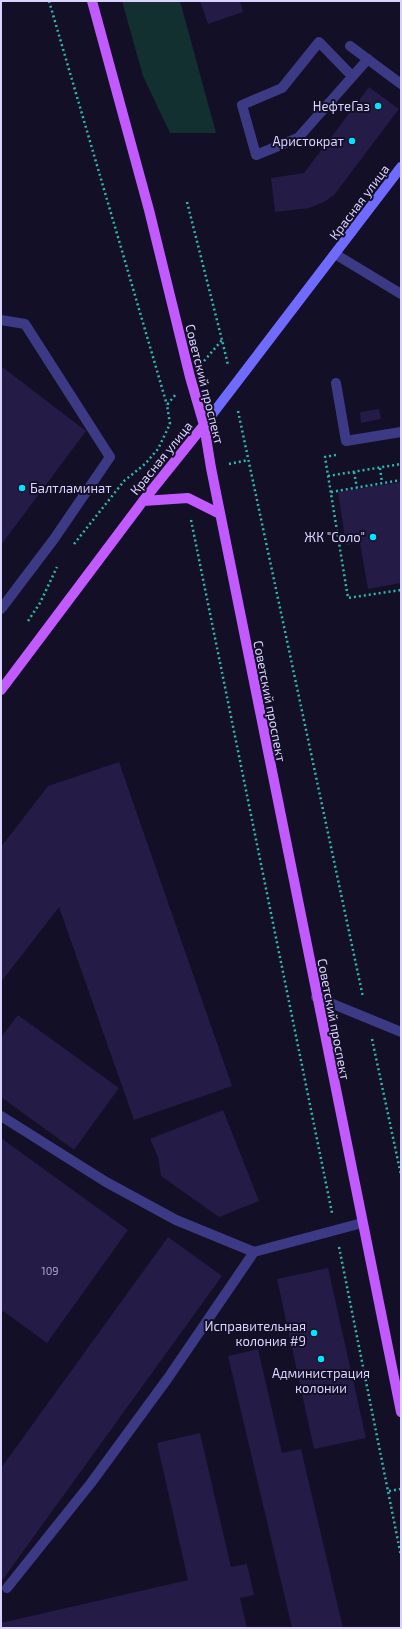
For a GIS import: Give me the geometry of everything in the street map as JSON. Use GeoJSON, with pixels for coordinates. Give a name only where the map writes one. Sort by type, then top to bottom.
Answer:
{"type":"FeatureCollection","features":[{"type":"Feature","properties":{"kind":"main road","name":"Советский проспект"},"geometry":{"type":"LineString","coordinates":[[92,1],[149,210],[190,377],[204,425],[211,468],[316,998],[401,1412]]}},
{"type":"Feature","properties":{"kind":"main road","name":"Красная улица"},"geometry":{"type":"LineString","coordinates":[[1,690],[143,501],[204,425]]}},
{"type":"Feature","properties":{"kind":"main road"},"geometry":{"type":"LineString","coordinates":[[143,501],[188,498],[220,514]]}},
{"type":"Feature","properties":{"kind":"street","name":"Красная улица"},"geometry":{"type":"LineString","coordinates":[[204,425],[401,167]]}},
{"type":"Feature","properties":{"kind":"lane"},"geometry":{"type":"LineString","coordinates":[[352,76],[318,42],[282,88],[242,104],[256,155],[298,138],[352,76],[368,60]]}},
{"type":"Feature","properties":{"kind":"lane"},"geometry":{"type":"LineString","coordinates":[[350,46],[401,84]]}},
{"type":"Feature","properties":{"kind":"lane"},"geometry":{"type":"LineString","coordinates":[[336,254],[401,294]]}},
{"type":"Feature","properties":{"kind":"lane"},"geometry":{"type":"LineString","coordinates":[[1,320],[25,324],[110,457],[54,539],[1,608]]}},
{"type":"Feature","properties":{"kind":"lane"},"geometry":{"type":"LineString","coordinates":[[336,383],[346,441],[401,432]]}},
{"type":"Feature","properties":{"kind":"lane"},"geometry":{"type":"LineString","coordinates":[[316,998],[401,1032]]}},
{"type":"Feature","properties":{"kind":"lane"},"geometry":{"type":"LineString","coordinates":[[1,1116],[106,1182],[176,1220],[254,1252],[362,1223]]}},
{"type":"Feature","properties":{"kind":"lane"},"geometry":{"type":"LineString","coordinates":[[7,1588],[91,1483],[168,1378],[254,1252]]}},
{"type":"Feature","properties":{"kind":"path"},"geometry":{"type":"LineString","coordinates":[[49,1],[167,405]]}},
{"type":"Feature","properties":{"kind":"path"},"geometry":{"type":"LineString","coordinates":[[187,202],[222,340]]}},
{"type":"Feature","properties":{"kind":"path"},"geometry":{"type":"LineString","coordinates":[[325,457],[348,598],[401,590]]}},
{"type":"Feature","properties":{"kind":"path"},"geometry":{"type":"LineString","coordinates":[[211,468],[248,460]]}},
{"type":"Feature","properties":{"kind":"path"},"geometry":{"type":"LineString","coordinates":[[328,476],[401,464]]}},
{"type":"Feature","properties":{"kind":"path"},"geometry":{"type":"LineString","coordinates":[[380,468],[382,483]]}},
{"type":"Feature","properties":{"kind":"path"},"geometry":{"type":"LineString","coordinates":[[354,472],[357,488]]}},
{"type":"Feature","properties":{"kind":"path"},"geometry":{"type":"LineString","coordinates":[[331,492],[401,480]]}},
{"type":"Feature","properties":{"kind":"path"},"geometry":{"type":"LineString","coordinates":[[188,498],[401,1556]]}},
{"type":"Feature","properties":{"kind":"path"},"geometry":{"type":"LineString","coordinates":[[389,1492],[401,1489]]}},
{"type":"Feature","properties":{"kind":"green space"},"geometry":{"type":"Polygon","coordinates":[[[122,1],[180,1],[216,133],[170,133],[143,76],[122,1]]]}},
{"type":"Feature","properties":{"kind":"building"},"geometry":{"type":"Polygon","coordinates":[[[200,1],[240,1],[243,12],[208,24],[200,1]]]}},
{"type":"Feature","properties":{"kind":"building","name":"Аристократ"},"geometry":{"type":"Polygon","coordinates":[[[369,87],[399,109],[334,195],[324,202],[309,208],[275,212],[271,178],[304,173],[369,87]]]}},
{"type":"Feature","properties":{"kind":"building","name":"Балтламинат"},"geometry":{"type":"Polygon","coordinates":[[[1,366],[86,431],[1,545],[1,366]]]}},
{"type":"Feature","properties":{"kind":"building"},"geometry":{"type":"Polygon","coordinates":[[[379,409],[381,419],[361,423],[360,412],[379,409]]]}},
{"type":"Feature","properties":{"kind":"building","name":"ЖК \"Соло\""},"geometry":{"type":"Polygon","coordinates":[[[401,482],[401,583],[368,589],[360,543],[346,545],[338,492],[401,482]]]}},
{"type":"Feature","properties":{"kind":"building"},"geometry":{"type":"Polygon","coordinates":[[[119,762],[232,1086],[134,1120],[59,907],[1,982],[1,847],[48,786],[119,762]]]}},
{"type":"Feature","properties":{"kind":"building"},"geometry":{"type":"Polygon","coordinates":[[[18,1015],[119,1088],[74,1150],[1,1097],[1,1037],[18,1015]]]}},
{"type":"Feature","properties":{"kind":"building"},"geometry":{"type":"Polygon","coordinates":[[[223,1110],[259,1201],[219,1217],[161,1176],[158,1157],[150,1139],[223,1110]]]}},
{"type":"Feature","properties":{"kind":"building"},"geometry":{"type":"Polygon","coordinates":[[[1,1138],[128,1230],[47,1343],[3,1311],[1,1313],[1,1138]]]}},
{"type":"Feature","properties":{"kind":"building"},"geometry":{"type":"Polygon","coordinates":[[[168,1237],[222,1276],[1,1582],[1,1468],[168,1237]]]}},
{"type":"Feature","properties":{"kind":"building","name":"Администрация колонии"},"geometry":{"type":"Polygon","coordinates":[[[328,1268],[366,1438],[314,1449],[277,1279],[328,1268]]]}},
{"type":"Feature","properties":{"kind":"building"},"geometry":{"type":"Polygon","coordinates":[[[258,1349],[282,1453],[301,1449],[343,1628],[292,1628],[228,1356],[258,1349]]]}},
{"type":"Feature","properties":{"kind":"building"},"geometry":{"type":"Polygon","coordinates":[[[200,1433],[231,1567],[247,1564],[254,1595],[240,1598],[247,1628],[1,1628],[1,1623],[188,1580],[157,1443],[200,1433]]]}},
{"type":"Feature","properties":{"kind":"place","name":"НефтеГаз"},"geometry":{"type":"Point","coordinates":[378,106]}},
{"type":"Feature","properties":{"kind":"place","name":"Аристократ"},"geometry":{"type":"Point","coordinates":[352,141]}},
{"type":"Feature","properties":{"kind":"place","name":"Балтламинат"},"geometry":{"type":"Point","coordinates":[22,488]}},
{"type":"Feature","properties":{"kind":"place","name":"ЖК \"Соло\""},"geometry":{"type":"Point","coordinates":[373,537]}},
{"type":"Feature","properties":{"kind":"place","name":"Исправительная колония #9"},"geometry":{"type":"Point","coordinates":[314,1333]}},
{"type":"Feature","properties":{"kind":"place","name":"Администрация колонии"},"geometry":{"type":"Point","coordinates":[321,1359]}}]}
